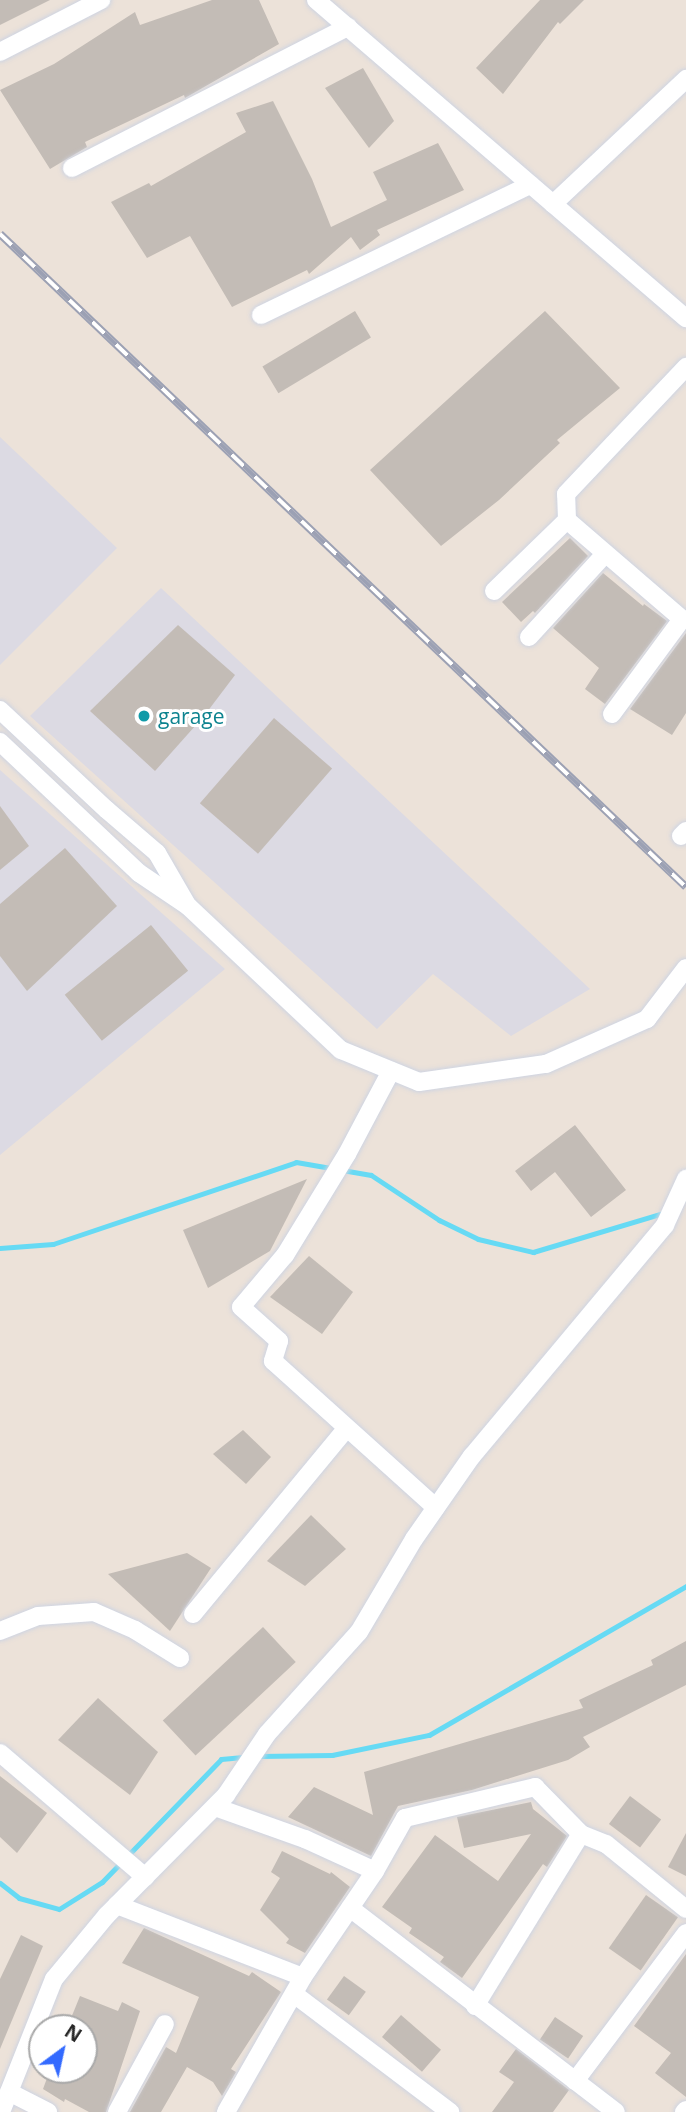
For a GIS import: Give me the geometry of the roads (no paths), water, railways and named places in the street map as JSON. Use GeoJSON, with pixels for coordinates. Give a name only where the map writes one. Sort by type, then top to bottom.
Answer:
{"type":"FeatureCollection","features":[{"type":"Feature","properties":{"kind":"street"},"geometry":{"type":"LineString","coordinates":[[0,52],[101,0]]}},
{"type":"Feature","properties":{"kind":"street"},"geometry":{"type":"LineString","coordinates":[[316,0],[686,318]]}},
{"type":"Feature","properties":{"kind":"street"},"geometry":{"type":"LineString","coordinates":[[72,169],[348,27]]}},
{"type":"Feature","properties":{"kind":"street"},"geometry":{"type":"LineString","coordinates":[[553,204],[682,90]]}},
{"type":"Feature","properties":{"kind":"street"},"geometry":{"type":"LineString","coordinates":[[261,315],[530,185]]}},
{"type":"Feature","properties":{"kind":"street"},"geometry":{"type":"LineString","coordinates":[[612,714],[682,619],[567,520],[566,494],[686,367]]}},
{"type":"Feature","properties":{"kind":"street"},"geometry":{"type":"LineString","coordinates":[[494,591],[567,520]]}},
{"type":"Feature","properties":{"kind":"street"},"geometry":{"type":"LineString","coordinates":[[529,637],[605,554]]}},
{"type":"Feature","properties":{"kind":"street"},"geometry":{"type":"LineString","coordinates":[[0,710],[107,810],[158,853],[188,906]]}},
{"type":"Feature","properties":{"kind":"street"},"geometry":{"type":"LineString","coordinates":[[0,742],[139,873],[188,906],[341,1050],[419,1082],[546,1064],[647,1019],[686,968]]}},
{"type":"Feature","properties":{"kind":"street"},"geometry":{"type":"LineString","coordinates":[[391,1071],[347,1154],[285,1255],[240,1307],[279,1341],[272,1361],[436,1508]]}},
{"type":"Feature","properties":{"kind":"street"},"geometry":{"type":"LineString","coordinates":[[1,2112],[54,1979],[117,1905],[138,1873],[220,1801],[267,1734],[359,1632],[436,1508],[472,1456],[665,1225],[682,1187]]}},
{"type":"Feature","properties":{"kind":"street"},"geometry":{"type":"LineString","coordinates":[[193,1614],[347,1429]]}},
{"type":"Feature","properties":{"kind":"street"},"geometry":{"type":"LineString","coordinates":[[0,1631],[38,1616],[94,1612],[135,1630],[180,1658]]}},
{"type":"Feature","properties":{"kind":"street"},"geometry":{"type":"LineString","coordinates":[[0,1753],[138,1873]]}},
{"type":"Feature","properties":{"kind":"street"},"geometry":{"type":"LineString","coordinates":[[226,2112],[303,1977],[375,1871],[405,1818],[535,1787],[582,1834],[606,1844],[686,1909]]}},
{"type":"Feature","properties":{"kind":"street"},"geometry":{"type":"LineString","coordinates":[[220,1801],[375,1871]]}},
{"type":"Feature","properties":{"kind":"street"},"geometry":{"type":"LineString","coordinates":[[475,2006],[582,1834]]}},
{"type":"Feature","properties":{"kind":"street"},"geometry":{"type":"LineString","coordinates":[[117,1905],[303,1977]]}},
{"type":"Feature","properties":{"kind":"street"},"geometry":{"type":"LineString","coordinates":[[350,1908],[616,2112]]}},
{"type":"Feature","properties":{"kind":"street"},"geometry":{"type":"LineString","coordinates":[[575,2081],[686,1933]]}},
{"type":"Feature","properties":{"kind":"street"},"geometry":{"type":"LineString","coordinates":[[293,1994],[450,2112]]}},
{"type":"Feature","properties":{"kind":"street"},"geometry":{"type":"LineString","coordinates":[[117,2112],[165,2024]]}},
{"type":"Feature","properties":{"kind":"street"},"geometry":{"type":"LineString","coordinates":[[9,2092],[48,2112]]}},
{"type":"Feature","properties":{"kind":"waterway"},"geometry":{"type":"LineString","coordinates":[[0,1248],[53,1244],[296,1162],[371,1175],[439,1220],[478,1239],[533,1252],[666,1212]]}},
{"type":"Feature","properties":{"kind":"waterway"},"geometry":{"type":"LineString","coordinates":[[259,1756],[332,1755],[429,1735],[686,1586]]}},
{"type":"Feature","properties":{"kind":"waterway"},"geometry":{"type":"LineString","coordinates":[[0,1883],[19,1898],[59,1909],[102,1882],[221,1759],[246,1757]]}},
{"type":"Feature","properties":{"kind":"railway"},"geometry":{"type":"LineString","coordinates":[[0,234],[686,887]]}},
{"type":"Feature","properties":{"kind":"place","name":"garage"},"geometry":{"type":"Point","coordinates":[144,716]}}]}
